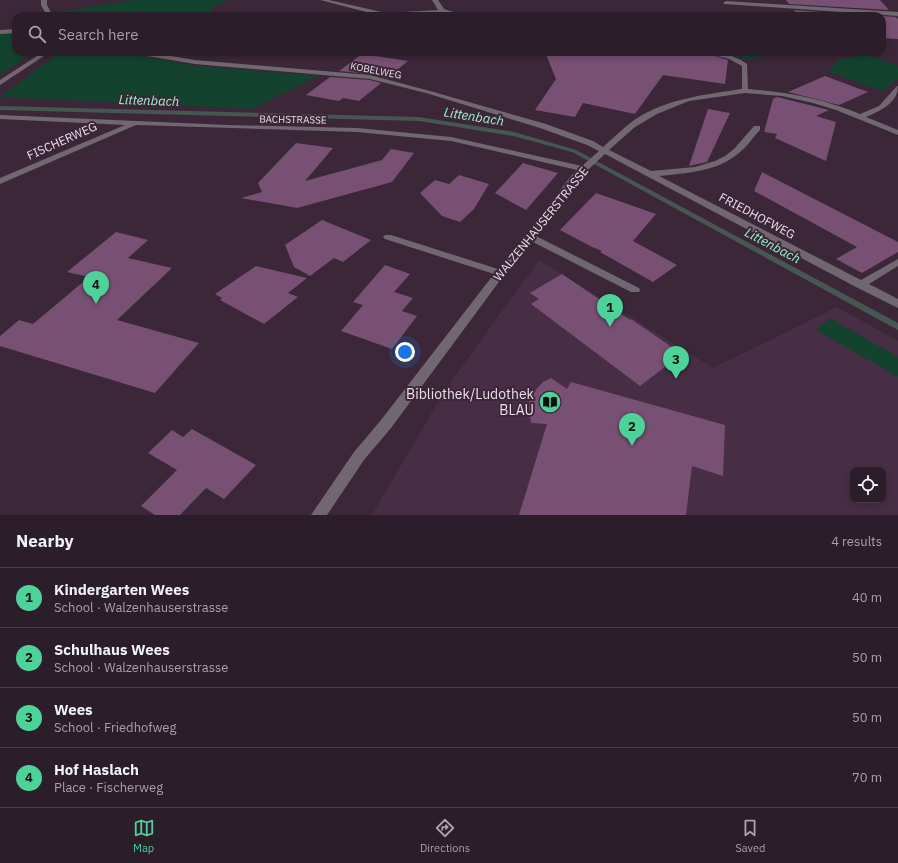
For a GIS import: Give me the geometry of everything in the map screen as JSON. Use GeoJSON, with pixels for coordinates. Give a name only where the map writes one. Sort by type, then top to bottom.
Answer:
{"type":"FeatureCollection","features":[{"type":"Feature","properties":{"kind":"street"},"geometry":{"type":"LineString","coordinates":[[44,0],[44,5],[48,12]]}},
{"type":"Feature","properties":{"kind":"street"},"geometry":{"type":"LineString","coordinates":[[323,0],[369,12]]}},
{"type":"Feature","properties":{"kind":"street"},"geometry":{"type":"LineString","coordinates":[[435,0],[441,11]]}},
{"type":"Feature","properties":{"kind":"street"},"geometry":{"type":"LineString","coordinates":[[726,3],[867,12]]}},
{"type":"Feature","properties":{"kind":"street"},"geometry":{"type":"LineString","coordinates":[[430,12],[445,12]]}},
{"type":"Feature","properties":{"kind":"street"},"geometry":{"type":"LineString","coordinates":[[886,13],[898,14]]}},
{"type":"Feature","properties":{"kind":"street"},"geometry":{"type":"LineString","coordinates":[[0,32],[12,31]]}},
{"type":"Feature","properties":{"kind":"street"},"geometry":{"type":"LineString","coordinates":[[0,83],[41,56]]}},
{"type":"Feature","properties":{"kind":"street","name":"KOBELWEG"},"geometry":{"type":"LineString","coordinates":[[159,56],[195,62],[322,72],[370,78],[428,92],[543,126],[590,143],[601,153]]}},
{"type":"Feature","properties":{"kind":"street"},"geometry":{"type":"LineString","coordinates":[[727,56],[738,59],[745,65],[745,91]]}},
{"type":"Feature","properties":{"kind":"street"},"geometry":{"type":"LineString","coordinates":[[860,117],[882,108],[898,88]]}},
{"type":"Feature","properties":{"kind":"street","name":"WALZENHAUSERSTRASSE"},"geometry":{"type":"LineString","coordinates":[[318,515],[359,456],[390,418],[500,272],[529,239],[573,179],[629,128],[666,107],[688,99],[745,91],[782,94],[814,101],[860,117],[898,133]]}},
{"type":"Feature","properties":{"kind":"street","name":"BACHSTRASSE"},"geometry":{"type":"LineString","coordinates":[[0,117],[357,130],[451,140],[584,168]]}},
{"type":"Feature","properties":{"kind":"street","name":"FISCHERWEG"},"geometry":{"type":"LineString","coordinates":[[0,181],[134,123]]}},
{"type":"Feature","properties":{"kind":"street"},"geometry":{"type":"LineString","coordinates":[[648,174],[696,169],[721,162],[737,151],[757,128]]}},
{"type":"Feature","properties":{"kind":"street","name":"FRIEDHOFWEG"},"geometry":{"type":"LineString","coordinates":[[601,153],[648,174],[898,304]]}},
{"type":"Feature","properties":{"kind":"street"},"geometry":{"type":"LineString","coordinates":[[388,237],[500,272]]}},
{"type":"Feature","properties":{"kind":"street"},"geometry":{"type":"LineString","coordinates":[[529,239],[635,290]]}},
{"type":"Feature","properties":{"kind":"street"},"geometry":{"type":"LineString","coordinates":[[860,285],[898,262]]}},
{"type":"Feature","properties":{"kind":"shaded area"},"geometry":{"type":"Polygon","coordinates":[[[539,260],[713,368],[837,307],[898,341],[898,515],[372,515],[445,390],[539,260]]]}},
{"type":"Feature","properties":{"kind":"green space"},"geometry":{"type":"Polygon","coordinates":[[[134,0],[227,1],[211,7],[212,12],[57,12],[134,0]]]}},
{"type":"Feature","properties":{"kind":"green space"},"geometry":{"type":"Polygon","coordinates":[[[0,33],[12,33],[12,56],[27,56],[0,75],[0,33]]]}},
{"type":"Feature","properties":{"kind":"green space"},"geometry":{"type":"Polygon","coordinates":[[[55,56],[141,56],[197,66],[318,76],[251,109],[0,97],[55,56]]]}},
{"type":"Feature","properties":{"kind":"green space"},"geometry":{"type":"Polygon","coordinates":[[[734,56],[761,56],[750,60],[734,56]]]}},
{"type":"Feature","properties":{"kind":"green space"},"geometry":{"type":"Polygon","coordinates":[[[856,56],[871,56],[898,66],[898,79],[883,91],[829,72],[837,60],[856,56]]]}},
{"type":"Feature","properties":{"kind":"green space"},"geometry":{"type":"Polygon","coordinates":[[[830,318],[898,357],[898,377],[816,330],[830,318]]]}},
{"type":"Feature","properties":{"kind":"building"},"geometry":{"type":"Polygon","coordinates":[[[786,0],[880,0],[889,10],[789,4],[786,0]]]}},
{"type":"Feature","properties":{"kind":"building"},"geometry":{"type":"Polygon","coordinates":[[[794,10],[821,12],[796,12],[794,10]]]}},
{"type":"Feature","properties":{"kind":"building"},"geometry":{"type":"Polygon","coordinates":[[[886,16],[896,17],[898,19],[898,39],[886,38],[886,16]]]}},
{"type":"Feature","properties":{"kind":"building"},"geometry":{"type":"Polygon","coordinates":[[[359,56],[375,56],[408,61],[387,78],[370,74],[339,71],[359,56]]]}},
{"type":"Feature","properties":{"kind":"building"},"geometry":{"type":"Polygon","coordinates":[[[547,56],[714,56],[728,60],[725,84],[663,75],[635,114],[583,103],[575,117],[535,110],[556,79],[547,56]]]}},
{"type":"Feature","properties":{"kind":"building"},"geometry":{"type":"Polygon","coordinates":[[[825,76],[868,92],[839,105],[788,92],[825,76]]]}},
{"type":"Feature","properties":{"kind":"building"},"geometry":{"type":"Polygon","coordinates":[[[330,77],[370,80],[381,83],[359,101],[343,98],[339,101],[306,95],[330,77]]]}},
{"type":"Feature","properties":{"kind":"building"},"geometry":{"type":"Polygon","coordinates":[[[777,97],[829,110],[816,116],[836,122],[826,161],[775,138],[777,134],[764,132],[773,99],[777,97]]]}},
{"type":"Feature","properties":{"kind":"building"},"geometry":{"type":"Polygon","coordinates":[[[708,109],[730,113],[707,162],[689,166],[708,109]]]}},
{"type":"Feature","properties":{"kind":"building"},"geometry":{"type":"Polygon","coordinates":[[[296,143],[333,148],[305,181],[382,160],[391,149],[414,153],[392,182],[297,208],[241,198],[262,192],[258,183],[296,143]]]}},
{"type":"Feature","properties":{"kind":"building"},"geometry":{"type":"Polygon","coordinates":[[[523,163],[558,173],[526,210],[495,193],[523,163]]]}},
{"type":"Feature","properties":{"kind":"building"},"geometry":{"type":"Polygon","coordinates":[[[762,172],[898,242],[898,252],[862,273],[836,259],[857,247],[754,191],[762,172]]]}},
{"type":"Feature","properties":{"kind":"building"},"geometry":{"type":"Polygon","coordinates":[[[459,175],[489,184],[474,209],[460,222],[442,216],[420,193],[435,180],[449,184],[459,175]]]}},
{"type":"Feature","properties":{"kind":"building"},"geometry":{"type":"Polygon","coordinates":[[[596,193],[656,214],[633,241],[677,265],[653,282],[600,252],[602,251],[560,230],[596,193]]]}},
{"type":"Feature","properties":{"kind":"building"},"geometry":{"type":"Polygon","coordinates":[[[322,220],[371,240],[343,262],[334,258],[310,276],[294,267],[285,245],[322,220]]]}},
{"type":"Feature","properties":{"kind":"building"},"geometry":{"type":"Polygon","coordinates":[[[116,232],[148,240],[128,258],[172,268],[117,320],[199,343],[155,393],[0,346],[0,336],[19,320],[33,324],[89,277],[67,272],[116,232]]]}},
{"type":"Feature","properties":{"kind":"building"},"geometry":{"type":"Polygon","coordinates":[[[385,265],[410,274],[394,292],[413,298],[402,311],[417,316],[392,349],[341,331],[363,305],[353,302],[385,265]]]}},
{"type":"Feature","properties":{"kind":"building"},"geometry":{"type":"Polygon","coordinates":[[[256,266],[307,278],[288,293],[298,297],[264,324],[220,300],[222,298],[215,294],[256,266]]]}},
{"type":"Feature","properties":{"kind":"building"},"geometry":{"type":"Polygon","coordinates":[[[562,274],[682,354],[640,386],[531,304],[539,299],[530,293],[562,274]]]}},
{"type":"Feature","properties":{"kind":"building"},"geometry":{"type":"Polygon","coordinates":[[[551,378],[567,389],[571,382],[725,425],[723,476],[692,466],[686,515],[519,515],[547,424],[531,423],[528,406],[534,392],[543,382],[551,378]]]}},
{"type":"Feature","properties":{"kind":"building"},"geometry":{"type":"Polygon","coordinates":[[[192,429],[256,465],[224,499],[206,488],[180,515],[155,515],[141,506],[177,470],[148,453],[172,430],[183,437],[192,429]]]}},
{"type":"Feature","properties":{"kind":"waterway","name":"Littenbach"},"geometry":{"type":"LineString","coordinates":[[0,108],[419,119],[514,134],[574,151],[898,327]]}},
{"type":"Feature","properties":{"kind":"place","name":"Hof Haslach"},"geometry":{"type":"Point","coordinates":[96,304]}},
{"type":"Feature","properties":{"kind":"place","name":"Kindergarten Wees"},"geometry":{"type":"Point","coordinates":[610,327]}},
{"type":"Feature","properties":{"kind":"place","name":"Wees"},"geometry":{"type":"Point","coordinates":[676,379]}},
{"type":"Feature","properties":{"kind":"place","name":"Bibliothek/Ludothek BLAU"},"geometry":{"type":"Point","coordinates":[550,402]}},
{"type":"Feature","properties":{"kind":"place","name":"Schulhaus Wees"},"geometry":{"type":"Point","coordinates":[632,446]}}]}
